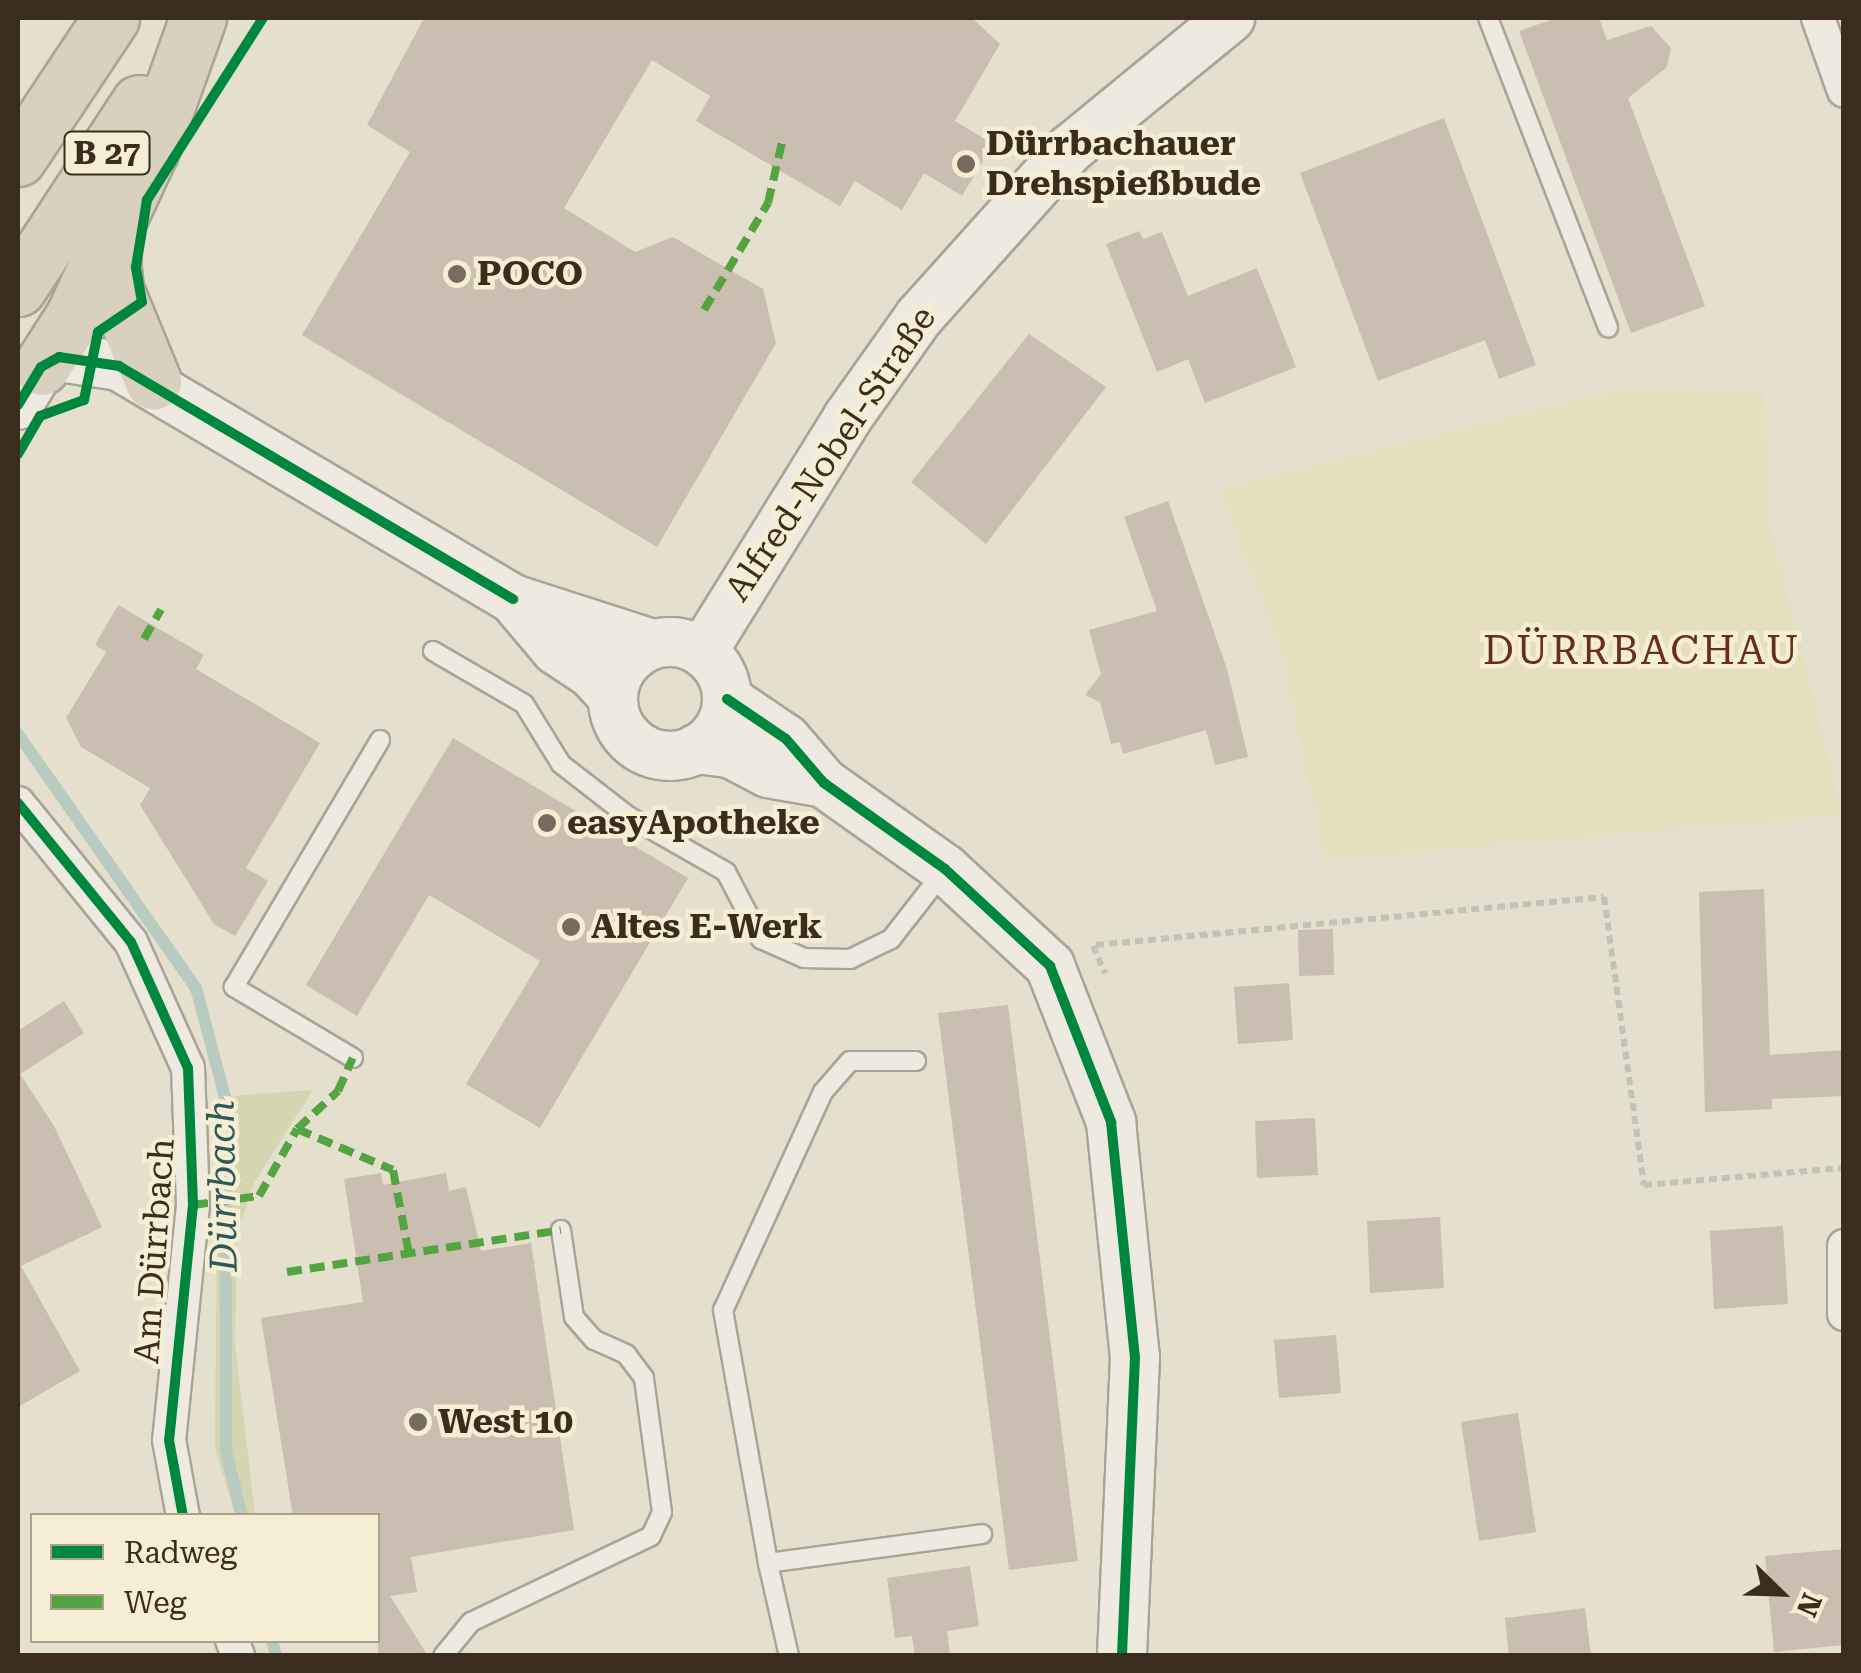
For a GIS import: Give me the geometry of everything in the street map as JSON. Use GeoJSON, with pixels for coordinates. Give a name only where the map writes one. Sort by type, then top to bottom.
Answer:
{"type":"FeatureCollection","features":[{"type":"Feature","properties":{"kind":"highway","name":"B 27"},"geometry":{"type":"LineString","coordinates":[[18,158],[111,18]]}},
{"type":"Feature","properties":{"kind":"highway","name":"B 27"},"geometry":{"type":"LineString","coordinates":[[18,288],[197,18]]}},
{"type":"Feature","properties":{"kind":"highway"},"geometry":{"type":"LineString","coordinates":[[29,386],[110,236],[151,149],[197,18]]}},
{"type":"Feature","properties":{"kind":"highway"},"geometry":{"type":"LineString","coordinates":[[110,236],[115,289],[153,381]]}},
{"type":"Feature","properties":{"kind":"street","name":"Alfred-Nobel-Straße"},"geometry":{"type":"LineString","coordinates":[[703,651],[848,417],[919,317],[1070,149],[1230,18]]}},
{"type":"Feature","properties":{"kind":"street"},"geometry":{"type":"LineString","coordinates":[[1818,18],[1844,91]]}},
{"type":"Feature","properties":{"kind":"street"},"geometry":{"type":"LineString","coordinates":[[29,386],[72,355],[153,381],[513,599],[652,644],[686,643],[703,651],[721,672],[727,698],[721,726],[696,750]]}},
{"type":"Feature","properties":{"kind":"street"},"geometry":{"type":"LineString","coordinates":[[513,599],[556,650],[592,674],[612,696],[632,742],[663,756],[696,750],[730,753],[768,773],[824,782]]}},
{"type":"Feature","properties":{"kind":"street"},"geometry":{"type":"LineString","coordinates":[[612,696],[624,664],[652,644]]}},
{"type":"Feature","properties":{"kind":"street"},"geometry":{"type":"LineString","coordinates":[[727,698],[786,739],[824,782],[945,869],[1050,966],[1112,1122],[1135,1357],[1122,1656]]}},
{"type":"Feature","properties":{"kind":"street","name":"Am Dürrbach"},"geometry":{"type":"LineString","coordinates":[[18,804],[131,942],[188,1068],[194,1206],[169,1440],[182,1513]]}},
{"type":"Feature","properties":{"kind":"street"},"geometry":{"type":"LineString","coordinates":[[1844,1246],[1844,1314]]}},
{"type":"Feature","properties":{"kind":"lane"},"geometry":{"type":"LineString","coordinates":[[1488,18],[1608,328]]}},
{"type":"Feature","properties":{"kind":"lane"},"geometry":{"type":"LineString","coordinates":[[433,651],[524,704],[561,764],[628,816],[726,872],[761,938],[804,958],[850,959],[891,939],[945,869]]}},
{"type":"Feature","properties":{"kind":"lane"},"geometry":{"type":"LineString","coordinates":[[352,1058],[234,987],[380,740]]}},
{"type":"Feature","properties":{"kind":"lane"},"geometry":{"type":"LineString","coordinates":[[789,1656],[768,1563],[723,1310],[823,1092],[850,1061],[916,1061]]}},
{"type":"Feature","properties":{"kind":"lane"},"geometry":{"type":"LineString","coordinates":[[443,1656],[470,1622],[651,1536],[662,1512],[644,1378],[626,1354],[594,1340],[574,1317],[561,1230]]}},
{"type":"Feature","properties":{"kind":"lane"},"geometry":{"type":"LineString","coordinates":[[768,1563],[982,1534]]}},
{"type":"Feature","properties":{"kind":"path"},"geometry":{"type":"LineString","coordinates":[[1096,945],[1604,897],[1644,1185],[1844,1168]]}},
{"type":"Feature","properties":{"kind":"shaded area"},"geometry":{"type":"Polygon","coordinates":[[[1623,390],[1764,392],[1767,513],[1843,815],[1325,860],[1281,650],[1220,490],[1623,390]]]}},
{"type":"Feature","properties":{"kind":"green space"},"geometry":{"type":"Polygon","coordinates":[[[313,1090],[254,1183],[237,1235],[235,1343],[255,1513],[234,1513],[215,1448],[218,1097],[313,1090]]]}},
{"type":"Feature","properties":{"kind":"building","name":"POCO"},"geometry":{"type":"Polygon","coordinates":[[[424,18],[972,18],[1000,44],[955,121],[993,144],[962,196],[924,173],[902,210],[855,181],[840,206],[696,121],[710,96],[652,60],[564,208],[635,252],[673,237],[763,289],[776,343],[657,547],[302,335],[410,152],[367,125],[424,18]]]}},
{"type":"Feature","properties":{"kind":"building"},"geometry":{"type":"Polygon","coordinates":[[[1556,18],[1599,18],[1607,40],[1651,26],[1671,48],[1667,67],[1628,98],[1705,306],[1631,333],[1519,31],[1556,18]]]}},
{"type":"Feature","properties":{"kind":"building"},"geometry":{"type":"Polygon","coordinates":[[[1444,118],[1536,365],[1499,379],[1485,340],[1378,381],[1300,173],[1444,118]]]}},
{"type":"Feature","properties":{"kind":"building"},"geometry":{"type":"Polygon","coordinates":[[[1139,231],[1143,239],[1162,232],[1188,296],[1257,268],[1296,367],[1205,403],[1188,359],[1157,372],[1106,244],[1139,231]]]}},
{"type":"Feature","properties":{"kind":"building"},"geometry":{"type":"Polygon","coordinates":[[[1029,334],[1106,387],[986,544],[911,482],[1029,334]]]}},
{"type":"Feature","properties":{"kind":"building"},"geometry":{"type":"Polygon","coordinates":[[[1168,501],[1227,669],[1248,757],[1215,765],[1206,730],[1123,754],[1120,742],[1111,744],[1100,702],[1085,695],[1101,674],[1089,630],[1157,611],[1124,517],[1168,501]]]}},
{"type":"Feature","properties":{"kind":"building"},"geometry":{"type":"Polygon","coordinates":[[[118,605],[204,655],[196,669],[320,743],[246,868],[268,881],[235,936],[214,924],[140,805],[150,788],[81,747],[66,718],[106,652],[95,645],[118,605]]]}},
{"type":"Feature","properties":{"kind":"building","name":"Altes E-Werk"},"geometry":{"type":"Polygon","coordinates":[[[453,738],[688,878],[540,1128],[466,1084],[540,961],[429,895],[357,1016],[306,985],[453,738]]]}},
{"type":"Feature","properties":{"kind":"building"},"geometry":{"type":"Polygon","coordinates":[[[1764,889],[1770,1055],[1844,1050],[1844,1096],[1772,1099],[1772,1109],[1705,1112],[1699,892],[1764,889]]]}},
{"type":"Feature","properties":{"kind":"building"},"geometry":{"type":"Polygon","coordinates":[[[1333,929],[1334,975],[1299,976],[1298,930],[1333,929]]]}},
{"type":"Feature","properties":{"kind":"building"},"geometry":{"type":"Polygon","coordinates":[[[1289,983],[1293,1040],[1238,1044],[1234,987],[1289,983]]]}},
{"type":"Feature","properties":{"kind":"building"},"geometry":{"type":"Polygon","coordinates":[[[64,1001],[84,1033],[20,1074],[54,1126],[102,1227],[21,1266],[80,1371],[18,1407],[18,1031],[64,1001]]]}},
{"type":"Feature","properties":{"kind":"building"},"geometry":{"type":"Polygon","coordinates":[[[1008,1005],[1078,1561],[1009,1570],[938,1013],[1008,1005]]]}},
{"type":"Feature","properties":{"kind":"building"},"geometry":{"type":"Polygon","coordinates":[[[1315,1118],[1318,1175],[1257,1178],[1255,1121],[1315,1118]]]}},
{"type":"Feature","properties":{"kind":"building","name":"West 10"},"geometry":{"type":"Polygon","coordinates":[[[381,1173],[383,1185],[446,1173],[449,1191],[466,1187],[481,1251],[531,1243],[574,1530],[411,1557],[417,1592],[390,1596],[428,1656],[378,1656],[380,1513],[293,1513],[261,1318],[363,1302],[344,1179],[381,1173]]]}},
{"type":"Feature","properties":{"kind":"building"},"geometry":{"type":"Polygon","coordinates":[[[1440,1217],[1444,1288],[1370,1293],[1367,1221],[1440,1217]]]}},
{"type":"Feature","properties":{"kind":"building"},"geometry":{"type":"Polygon","coordinates":[[[1783,1226],[1788,1304],[1714,1309],[1710,1231],[1783,1226]]]}},
{"type":"Feature","properties":{"kind":"building"},"geometry":{"type":"Polygon","coordinates":[[[1336,1335],[1341,1393],[1279,1398],[1274,1340],[1336,1335]]]}},
{"type":"Feature","properties":{"kind":"building"},"geometry":{"type":"Polygon","coordinates":[[[1518,1413],[1536,1532],[1479,1541],[1461,1422],[1518,1413]]]}},
{"type":"Feature","properties":{"kind":"building"},"geometry":{"type":"Polygon","coordinates":[[[1844,1549],[1844,1645],[1774,1652],[1765,1556],[1844,1549]]]}},
{"type":"Feature","properties":{"kind":"building"},"geometry":{"type":"Polygon","coordinates":[[[970,1566],[979,1626],[947,1631],[950,1656],[915,1656],[912,1636],[895,1638],[887,1578],[970,1566]]]}},
{"type":"Feature","properties":{"kind":"building"},"geometry":{"type":"Polygon","coordinates":[[[1585,1608],[1591,1656],[1509,1656],[1505,1618],[1585,1608]]]}},
{"type":"Feature","properties":{"kind":"waterway","name":"Dürrbach"},"geometry":{"type":"LineString","coordinates":[[18,734],[196,988],[225,1097],[226,1451],[241,1513]]}},
{"type":"Feature","properties":{"kind":"waterway","name":"Dürrbach"},"geometry":{"type":"LineString","coordinates":[[273,1643],[276,1656]]}},
{"type":"Feature","properties":{"kind":"marked path"},"geometry":{"type":"LineString","coordinates":[[704,310],[768,203],[783,138]]}},
{"type":"Feature","properties":{"kind":"marked path"},"geometry":{"type":"LineString","coordinates":[[144,639],[161,610]]}},
{"type":"Feature","properties":{"kind":"marked path"},"geometry":{"type":"LineString","coordinates":[[193,1205],[259,1196],[297,1129],[338,1091],[353,1058]]}},
{"type":"Feature","properties":{"kind":"marked path"},"geometry":{"type":"LineString","coordinates":[[297,1129],[393,1170],[409,1254]]}},
{"type":"Feature","properties":{"kind":"marked path"},"geometry":{"type":"LineString","coordinates":[[287,1272],[561,1230]]}},
{"type":"Feature","properties":{"kind":"cycle path"},"geometry":{"type":"LineString","coordinates":[[18,454],[40,416],[84,400],[98,332],[142,302],[136,267],[147,200],[263,18]]}},
{"type":"Feature","properties":{"kind":"cycle path"},"geometry":{"type":"LineString","coordinates":[[18,405],[41,367],[59,357],[119,366],[513,599]]}},
{"type":"Feature","properties":{"kind":"cycle path"},"geometry":{"type":"LineString","coordinates":[[727,699],[786,739],[824,783],[945,869],[1050,966],[1111,1122],[1135,1357],[1122,1656]]}},
{"type":"Feature","properties":{"kind":"cycle path"},"geometry":{"type":"LineString","coordinates":[[18,803],[131,942],[188,1068],[193,1205],[169,1440],[182,1513]]}},
{"type":"Feature","properties":{"kind":"place","name":"Dürrbachauer Drehspießbude"},"geometry":{"type":"Point","coordinates":[966,164]}},
{"type":"Feature","properties":{"kind":"place","name":"POCO"},"geometry":{"type":"Point","coordinates":[457,274]}},
{"type":"Feature","properties":{"kind":"place","name":"easyApotheke"},"geometry":{"type":"Point","coordinates":[547,823]}},
{"type":"Feature","properties":{"kind":"place","name":"Altes E-Werk"},"geometry":{"type":"Point","coordinates":[571,927]}},
{"type":"Feature","properties":{"kind":"place","name":"West 10"},"geometry":{"type":"Point","coordinates":[418,1422]}},
{"type":"Feature","properties":{"kind":"district","name":"DÜRRBACHAU"},"geometry":{"type":"Point","coordinates":[1642,651]}}]}
